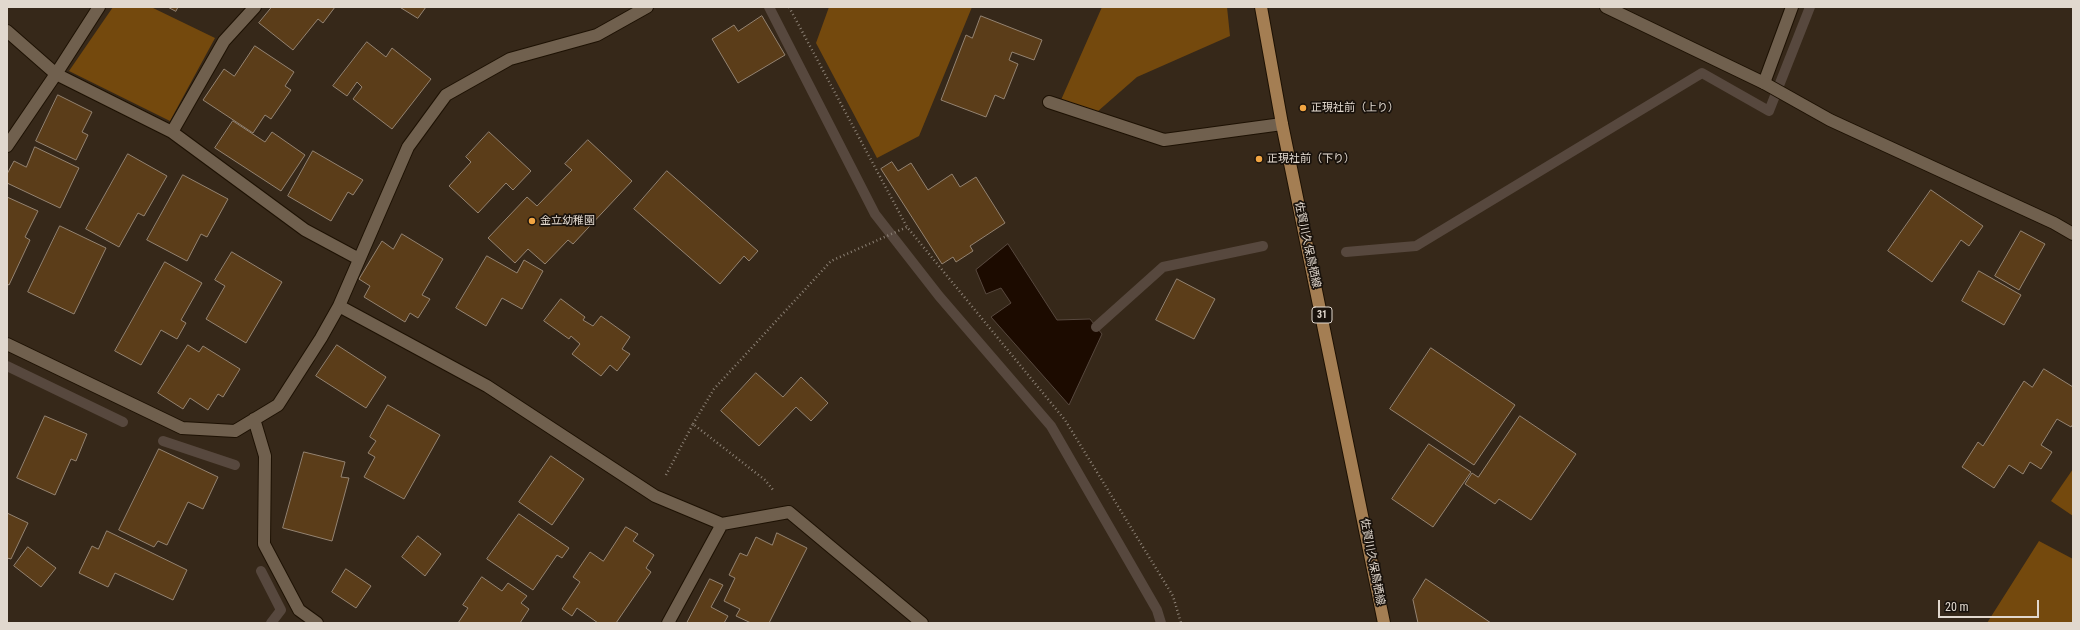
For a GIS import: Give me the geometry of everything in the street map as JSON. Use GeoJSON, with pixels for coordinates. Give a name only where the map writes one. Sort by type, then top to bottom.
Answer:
{"type":"FeatureCollection","features":[{"type":"Feature","properties":{"kind":"main road","name":"佐賀川久保鳥栖線"},"geometry":{"type":"LineString","coordinates":[[1261,7],[1282,124],[1384,623]]}},
{"type":"Feature","properties":{"kind":"street"},"geometry":{"type":"LineString","coordinates":[[7,146],[99,7]]}},
{"type":"Feature","properties":{"kind":"street"},"geometry":{"type":"LineString","coordinates":[[172,132],[224,41],[255,7]]}},
{"type":"Feature","properties":{"kind":"street"},"geometry":{"type":"LineString","coordinates":[[7,344],[182,428],[235,431],[278,404],[321,338],[339,306],[408,147],[446,95],[510,58],[597,35],[647,7]]}},
{"type":"Feature","properties":{"kind":"street"},"geometry":{"type":"LineString","coordinates":[[1606,7],[1764,83],[1830,120],[2054,223],[2073,234]]}},
{"type":"Feature","properties":{"kind":"street"},"geometry":{"type":"LineString","coordinates":[[1764,83],[1792,7]]}},
{"type":"Feature","properties":{"kind":"street"},"geometry":{"type":"LineString","coordinates":[[7,31],[56,74],[172,132],[306,230],[359,259]]}},
{"type":"Feature","properties":{"kind":"street"},"geometry":{"type":"LineString","coordinates":[[1049,102],[1164,140],[1282,124]]}},
{"type":"Feature","properties":{"kind":"street"},"geometry":{"type":"LineString","coordinates":[[339,306],[487,386],[655,496],[722,524],[789,512],[922,623]]}},
{"type":"Feature","properties":{"kind":"street"},"geometry":{"type":"LineString","coordinates":[[254,419],[265,456],[264,544],[299,610],[317,623]]}},
{"type":"Feature","properties":{"kind":"street"},"geometry":{"type":"LineString","coordinates":[[668,623],[722,524]]}},
{"type":"Feature","properties":{"kind":"path"},"geometry":{"type":"LineString","coordinates":[[789,7],[907,227],[1065,420],[1173,596],[1181,623]]}},
{"type":"Feature","properties":{"kind":"path"},"geometry":{"type":"LineString","coordinates":[[655,496],[693,424],[714,389],[831,262],[907,227]]}},
{"type":"Feature","properties":{"kind":"path"},"geometry":{"type":"LineString","coordinates":[[693,424],[765,480],[789,512]]}},
{"type":"Feature","properties":{"kind":"shaded area"},"geometry":{"type":"Polygon","coordinates":[[[113,7],[151,7],[215,38],[170,121],[69,71],[113,7]]]}},
{"type":"Feature","properties":{"kind":"shaded area"},"geometry":{"type":"Polygon","coordinates":[[[829,7],[972,7],[919,136],[877,158],[816,43],[829,7]]]}},
{"type":"Feature","properties":{"kind":"shaded area"},"geometry":{"type":"Polygon","coordinates":[[[1102,7],[1227,7],[1230,36],[1137,77],[1097,112],[1061,100],[1102,7]]]}},
{"type":"Feature","properties":{"kind":"shaded area"},"geometry":{"type":"Polygon","coordinates":[[[1008,244],[1057,320],[1090,319],[1102,334],[1069,405],[991,317],[1011,303],[1001,288],[986,294],[976,270],[1008,244]]]}},
{"type":"Feature","properties":{"kind":"shaded area"},"geometry":{"type":"Polygon","coordinates":[[[2073,469],[2073,516],[2051,501],[2073,469]]]}},
{"type":"Feature","properties":{"kind":"shaded area"},"geometry":{"type":"Polygon","coordinates":[[[2039,541],[2073,559],[2073,623],[1987,623],[2039,541]]]}},
{"type":"Feature","properties":{"kind":"building"},"geometry":{"type":"Polygon","coordinates":[[[168,7],[178,7],[176,11],[168,7]]]}},
{"type":"Feature","properties":{"kind":"building"},"geometry":{"type":"Polygon","coordinates":[[[272,7],[335,7],[323,23],[318,19],[293,50],[259,23],[272,7]]]}},
{"type":"Feature","properties":{"kind":"building"},"geometry":{"type":"Polygon","coordinates":[[[400,7],[426,7],[418,18],[400,7]]]}},
{"type":"Feature","properties":{"kind":"building"},"geometry":{"type":"Polygon","coordinates":[[[762,16],[785,55],[738,83],[712,39],[734,25],[738,31],[762,16]]]}},
{"type":"Feature","properties":{"kind":"building"},"geometry":{"type":"Polygon","coordinates":[[[981,16],[1042,40],[1034,60],[1012,52],[1009,60],[1018,64],[1004,99],[995,95],[986,117],[941,100],[966,35],[972,38],[981,16]]]}},
{"type":"Feature","properties":{"kind":"building"},"geometry":{"type":"Polygon","coordinates":[[[367,42],[386,57],[392,48],[431,79],[392,129],[353,99],[362,87],[357,82],[347,96],[333,86],[367,42]]]}},
{"type":"Feature","properties":{"kind":"building"},"geometry":{"type":"Polygon","coordinates":[[[255,46],[294,72],[285,86],[291,90],[271,119],[265,115],[253,133],[203,100],[224,69],[234,76],[255,46]]]}},
{"type":"Feature","properties":{"kind":"building"},"geometry":{"type":"Polygon","coordinates":[[[58,95],[92,112],[82,132],[88,135],[76,160],[36,141],[58,95]]]}},
{"type":"Feature","properties":{"kind":"building"},"geometry":{"type":"Polygon","coordinates":[[[233,121],[265,142],[272,132],[305,155],[281,191],[215,148],[233,121]]]}},
{"type":"Feature","properties":{"kind":"building"},"geometry":{"type":"Polygon","coordinates":[[[489,132],[531,171],[513,190],[506,183],[478,213],[449,186],[471,162],[466,157],[489,132]]]}},
{"type":"Feature","properties":{"kind":"building"},"geometry":{"type":"Polygon","coordinates":[[[588,140],[632,181],[573,244],[568,240],[545,264],[528,249],[515,263],[488,238],[527,197],[537,206],[572,170],[565,164],[588,140]]]}},
{"type":"Feature","properties":{"kind":"building"},"geometry":{"type":"Polygon","coordinates":[[[35,147],[79,168],[60,208],[7,183],[7,174],[14,161],[26,167],[35,147]]]}},
{"type":"Feature","properties":{"kind":"building"},"geometry":{"type":"Polygon","coordinates":[[[313,151],[363,180],[353,195],[348,192],[331,221],[288,196],[313,151]]]}},
{"type":"Feature","properties":{"kind":"building"},"geometry":{"type":"Polygon","coordinates":[[[128,154],[167,176],[144,216],[138,213],[119,247],[86,229],[128,154]]]}},
{"type":"Feature","properties":{"kind":"building"},"geometry":{"type":"Polygon","coordinates":[[[892,162],[898,171],[911,163],[928,190],[952,174],[960,187],[976,177],[1005,223],[970,246],[973,251],[956,262],[953,257],[942,264],[881,169],[892,162]]]}},
{"type":"Feature","properties":{"kind":"building"},"geometry":{"type":"Polygon","coordinates":[[[667,171],[758,251],[749,261],[744,256],[720,284],[634,209],[667,171]]]}},
{"type":"Feature","properties":{"kind":"building"},"geometry":{"type":"Polygon","coordinates":[[[183,175],[228,199],[207,237],[201,234],[187,261],[147,240],[183,175]]]}},
{"type":"Feature","properties":{"kind":"building"},"geometry":{"type":"Polygon","coordinates":[[[1931,190],[1983,226],[1969,246],[1961,240],[1932,282],[1888,251],[1931,190]]]}},
{"type":"Feature","properties":{"kind":"building"},"geometry":{"type":"Polygon","coordinates":[[[7,197],[38,211],[25,237],[30,240],[9,285],[7,284],[7,197]]]}},
{"type":"Feature","properties":{"kind":"building"},"geometry":{"type":"Polygon","coordinates":[[[60,226],[106,248],[74,314],[28,292],[60,226]]]}},
{"type":"Feature","properties":{"kind":"building"},"geometry":{"type":"Polygon","coordinates":[[[2021,231],[2045,244],[2019,290],[1995,276],[2021,231]]]}},
{"type":"Feature","properties":{"kind":"building"},"geometry":{"type":"Polygon","coordinates":[[[402,234],[443,259],[422,295],[430,299],[418,318],[410,313],[405,322],[364,297],[370,286],[359,279],[382,241],[393,249],[402,234]]]}},
{"type":"Feature","properties":{"kind":"building"},"geometry":{"type":"Polygon","coordinates":[[[232,252],[282,282],[246,343],[206,319],[225,286],[215,280],[232,252]]]}},
{"type":"Feature","properties":{"kind":"building"},"geometry":{"type":"Polygon","coordinates":[[[487,256],[517,273],[524,260],[543,271],[522,309],[502,298],[486,326],[456,308],[487,256]]]}},
{"type":"Feature","properties":{"kind":"building"},"geometry":{"type":"Polygon","coordinates":[[[165,262],[202,283],[181,320],[186,323],[177,339],[161,330],[141,365],[115,351],[165,262]]]}},
{"type":"Feature","properties":{"kind":"building"},"geometry":{"type":"Polygon","coordinates":[[[1979,271],[2021,295],[2004,325],[1962,301],[1979,271]]]}},
{"type":"Feature","properties":{"kind":"building"},"geometry":{"type":"Polygon","coordinates":[[[1177,279],[1215,299],[1194,339],[1156,320],[1177,279]]]}},
{"type":"Feature","properties":{"kind":"building"},"geometry":{"type":"Polygon","coordinates":[[[561,299],[585,317],[583,320],[593,326],[601,316],[630,337],[622,349],[630,354],[617,371],[610,365],[601,376],[572,354],[580,344],[571,336],[569,339],[544,321],[561,299]]]}},
{"type":"Feature","properties":{"kind":"building"},"geometry":{"type":"Polygon","coordinates":[[[188,345],[199,352],[203,346],[240,369],[223,397],[218,394],[208,410],[190,398],[183,409],[158,393],[188,345]]]}},
{"type":"Feature","properties":{"kind":"building"},"geometry":{"type":"Polygon","coordinates":[[[337,345],[386,377],[366,408],[316,376],[337,345]]]}},
{"type":"Feature","properties":{"kind":"building"},"geometry":{"type":"Polygon","coordinates":[[[1431,348],[1515,405],[1474,465],[1390,409],[1431,348]]]}},
{"type":"Feature","properties":{"kind":"building"},"geometry":{"type":"Polygon","coordinates":[[[2044,369],[2073,387],[2073,424],[2071,427],[2057,419],[2041,445],[2052,452],[2041,469],[2030,462],[2023,474],[2009,465],[1994,488],[1962,467],[1978,442],[1983,446],[2024,381],[2032,387],[2044,369]]]}},
{"type":"Feature","properties":{"kind":"building"},"geometry":{"type":"Polygon","coordinates":[[[756,373],[783,397],[801,377],[828,403],[811,421],[796,407],[759,446],[721,411],[756,373]]]}},
{"type":"Feature","properties":{"kind":"building"},"geometry":{"type":"Polygon","coordinates":[[[388,405],[440,435],[404,499],[364,477],[375,457],[368,453],[376,441],[370,437],[388,405]]]}},
{"type":"Feature","properties":{"kind":"building"},"geometry":{"type":"Polygon","coordinates":[[[45,416],[87,434],[76,461],[71,459],[55,495],[17,478],[45,416]]]}},
{"type":"Feature","properties":{"kind":"building"},"geometry":{"type":"Polygon","coordinates":[[[1520,416],[1576,454],[1531,520],[1499,499],[1495,504],[1465,484],[1472,473],[1478,477],[1520,416]]]}},
{"type":"Feature","properties":{"kind":"building"},"geometry":{"type":"Polygon","coordinates":[[[1429,444],[1471,472],[1433,527],[1392,499],[1429,444]]]}},
{"type":"Feature","properties":{"kind":"building"},"geometry":{"type":"Polygon","coordinates":[[[159,449],[218,477],[203,509],[188,502],[167,545],[158,541],[154,547],[119,530],[159,449]]]}},
{"type":"Feature","properties":{"kind":"building"},"geometry":{"type":"Polygon","coordinates":[[[304,452],[345,462],[341,477],[349,478],[332,541],[283,528],[304,452]]]}},
{"type":"Feature","properties":{"kind":"building"},"geometry":{"type":"Polygon","coordinates":[[[551,456],[584,479],[552,525],[519,502],[551,456]]]}},
{"type":"Feature","properties":{"kind":"building"},"geometry":{"type":"Polygon","coordinates":[[[7,513],[28,523],[11,559],[7,558],[7,513]]]}},
{"type":"Feature","properties":{"kind":"building"},"geometry":{"type":"Polygon","coordinates":[[[519,514],[569,548],[562,558],[557,555],[533,590],[487,559],[519,514]]]}},
{"type":"Feature","properties":{"kind":"building"},"geometry":{"type":"Polygon","coordinates":[[[626,527],[638,534],[633,541],[654,555],[646,568],[651,572],[616,623],[598,623],[577,608],[572,616],[562,609],[580,582],[573,577],[590,552],[603,561],[626,527]]]}},
{"type":"Feature","properties":{"kind":"building"},"geometry":{"type":"Polygon","coordinates":[[[107,531],[187,570],[173,600],[115,573],[108,587],[79,573],[92,546],[98,549],[107,531]]]}},
{"type":"Feature","properties":{"kind":"building"},"geometry":{"type":"Polygon","coordinates":[[[777,533],[807,548],[769,623],[751,623],[736,616],[740,609],[724,601],[735,578],[729,575],[740,553],[747,556],[756,537],[772,545],[777,533]]]}},
{"type":"Feature","properties":{"kind":"building"},"geometry":{"type":"Polygon","coordinates":[[[418,536],[441,554],[425,576],[402,557],[418,536]]]}},
{"type":"Feature","properties":{"kind":"building"},"geometry":{"type":"Polygon","coordinates":[[[28,547],[56,568],[41,587],[14,566],[28,547]]]}},
{"type":"Feature","properties":{"kind":"building"},"geometry":{"type":"Polygon","coordinates":[[[346,569],[371,586],[356,608],[332,592],[346,569]]]}},
{"type":"Feature","properties":{"kind":"building"},"geometry":{"type":"Polygon","coordinates":[[[482,577],[502,591],[508,583],[527,596],[521,603],[529,609],[520,623],[458,623],[468,608],[463,605],[482,577]]]}},
{"type":"Feature","properties":{"kind":"building"},"geometry":{"type":"Polygon","coordinates":[[[710,579],[723,585],[711,607],[728,616],[724,623],[687,623],[710,579]]]}},
{"type":"Feature","properties":{"kind":"building"},"geometry":{"type":"Polygon","coordinates":[[[1426,579],[1491,623],[1418,623],[1413,600],[1426,579]]]}},
{"type":"Feature","properties":{"kind":"waterway"},"geometry":{"type":"LineString","coordinates":[[769,7],[875,214],[939,296],[1051,426],[1157,610],[1161,623]]}},
{"type":"Feature","properties":{"kind":"waterway"},"geometry":{"type":"LineString","coordinates":[[1346,252],[1416,246],[1702,73],[1769,111],[1810,7]]}},
{"type":"Feature","properties":{"kind":"waterway"},"geometry":{"type":"LineString","coordinates":[[1096,327],[1163,267],[1263,246]]}},
{"type":"Feature","properties":{"kind":"waterway"},"geometry":{"type":"LineString","coordinates":[[7,366],[123,422]]}},
{"type":"Feature","properties":{"kind":"waterway"},"geometry":{"type":"LineString","coordinates":[[163,441],[235,465]]}},
{"type":"Feature","properties":{"kind":"waterway"},"geometry":{"type":"LineString","coordinates":[[261,571],[281,610],[271,623]]}},
{"type":"Feature","properties":{"kind":"place","name":"正現社前（上り）"},"geometry":{"type":"Point","coordinates":[1303,108]}},
{"type":"Feature","properties":{"kind":"place","name":"正現社前（下り）"},"geometry":{"type":"Point","coordinates":[1259,159]}},
{"type":"Feature","properties":{"kind":"place","name":"金立幼稚園"},"geometry":{"type":"Point","coordinates":[532,221]}}]}
